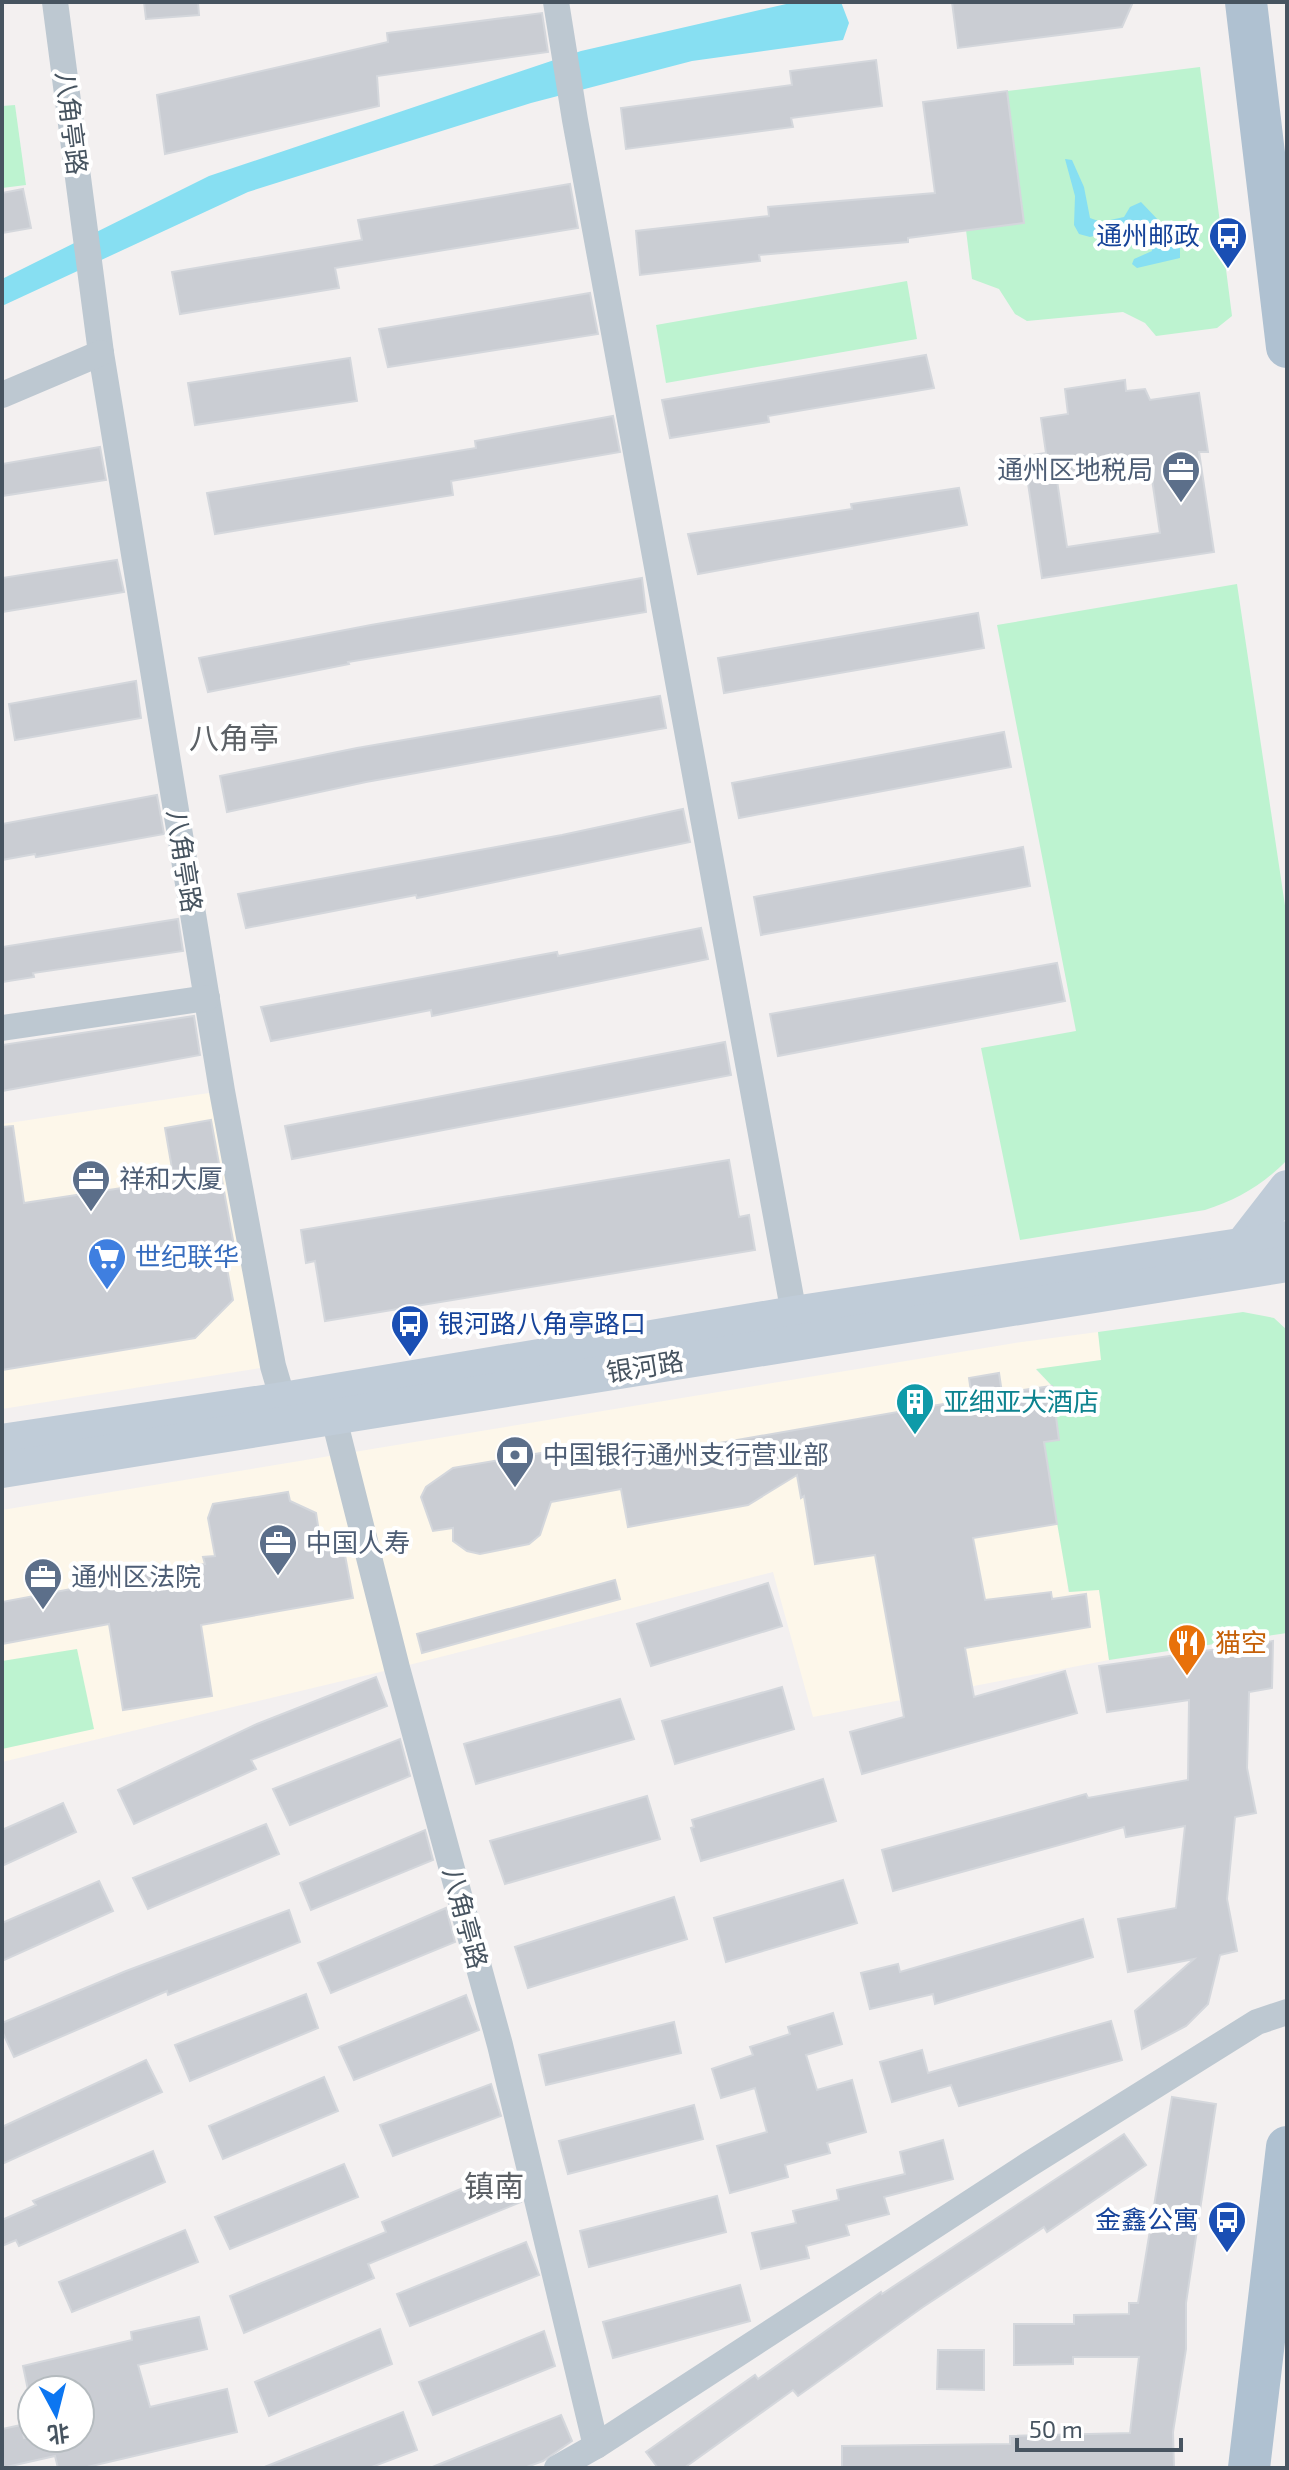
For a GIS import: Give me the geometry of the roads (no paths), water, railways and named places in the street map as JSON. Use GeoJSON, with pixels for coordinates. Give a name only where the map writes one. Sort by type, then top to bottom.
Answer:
{"type":"FeatureCollection","features":[{"type":"Feature","properties":{"kind":"main road"},"geometry":{"type":"LineString","coordinates":[[1246,2],[1287,347]]}},
{"type":"Feature","properties":{"kind":"main road"},"geometry":{"type":"LineString","coordinates":[[1274,2],[1287,101]]}},
{"type":"Feature","properties":{"kind":"main road"},"geometry":{"type":"LineString","coordinates":[[1270,1265],[1287,1188]]}},
{"type":"Feature","properties":{"kind":"main road","name":"银河路"},"geometry":{"type":"LineString","coordinates":[[2,1442],[283,1412],[1270,1265],[1287,1239]]}},
{"type":"Feature","properties":{"kind":"main road","name":"银河路"},"geometry":{"type":"LineString","coordinates":[[331,1405],[794,1314],[1270,1265]]}},
{"type":"Feature","properties":{"kind":"main road","name":"银河路"},"geometry":{"type":"LineString","coordinates":[[2,1470],[283,1412]]}},
{"type":"Feature","properties":{"kind":"main road"},"geometry":{"type":"LineString","coordinates":[[1249,2468],[1287,2147]]}},
{"type":"Feature","properties":{"kind":"street","name":"八角亭路"},"geometry":{"type":"LineString","coordinates":[[55,2],[101,353],[207,998],[283,1412]]}},
{"type":"Feature","properties":{"kind":"street"},"geometry":{"type":"LineString","coordinates":[[556,2],[794,1314]]}},
{"type":"Feature","properties":{"kind":"street"},"geometry":{"type":"LineString","coordinates":[[2,395],[101,353]]}},
{"type":"Feature","properties":{"kind":"street"},"geometry":{"type":"LineString","coordinates":[[2,1028],[207,998]]}},
{"type":"Feature","properties":{"kind":"street","name":"八角亭路"},"geometry":{"type":"LineString","coordinates":[[331,1405],[397,1668],[500,2045],[596,2446]]}},
{"type":"Feature","properties":{"kind":"street"},"geometry":{"type":"LineString","coordinates":[[557,2468],[596,2446],[1028,2165],[1257,2022],[1287,2012]]}},
{"type":"Feature","properties":{"kind":"water"},"geometry":{"type":"Polygon","coordinates":[[[795,2],[841,2],[849,23],[843,40],[692,61],[531,103],[248,192],[2,306],[2,279],[209,176],[581,51],[795,2]]]}},
{"type":"Feature","properties":{"kind":"water"},"geometry":{"type":"Polygon","coordinates":[[[1065,159],[1072,160],[1084,187],[1090,218],[1101,222],[1124,217],[1130,207],[1141,202],[1180,243],[1180,258],[1137,268],[1132,264],[1134,259],[1152,251],[1148,229],[1143,223],[1090,237],[1079,234],[1074,225],[1075,196],[1065,159]]]}},
{"type":"Feature","properties":{"kind":"place","name":"通州邮政"},"geometry":{"type":"Point","coordinates":[1228,270]}},
{"type":"Feature","properties":{"kind":"place","name":"通州区地税局"},"geometry":{"type":"Point","coordinates":[1181,504]}},
{"type":"Feature","properties":{"kind":"place","name":"祥和大厦"},"geometry":{"type":"Point","coordinates":[91,1213]}},
{"type":"Feature","properties":{"kind":"place","name":"世纪联华"},"geometry":{"type":"Point","coordinates":[107,1291]}},
{"type":"Feature","properties":{"kind":"place","name":"银河路八角亭路口"},"geometry":{"type":"Point","coordinates":[410,1358]}},
{"type":"Feature","properties":{"kind":"place","name":"亚细亚大酒店"},"geometry":{"type":"Point","coordinates":[915,1436]}},
{"type":"Feature","properties":{"kind":"place","name":"中国银行通州支行营业部"},"geometry":{"type":"Point","coordinates":[515,1489]}},
{"type":"Feature","properties":{"kind":"place","name":"中国人寿"},"geometry":{"type":"Point","coordinates":[278,1577]}},
{"type":"Feature","properties":{"kind":"place","name":"通州区法院"},"geometry":{"type":"Point","coordinates":[43,1611]}},
{"type":"Feature","properties":{"kind":"place","name":"猫空"},"geometry":{"type":"Point","coordinates":[1187,1677]}},
{"type":"Feature","properties":{"kind":"place","name":"金鑫公寓"},"geometry":{"type":"Point","coordinates":[1227,2254]}},
{"type":"Feature","properties":{"kind":"district","name":"八角亭"},"geometry":{"type":"Point","coordinates":[234,739]}},
{"type":"Feature","properties":{"kind":"district","name":"镇南"},"geometry":{"type":"Point","coordinates":[494,2187]}}]}
